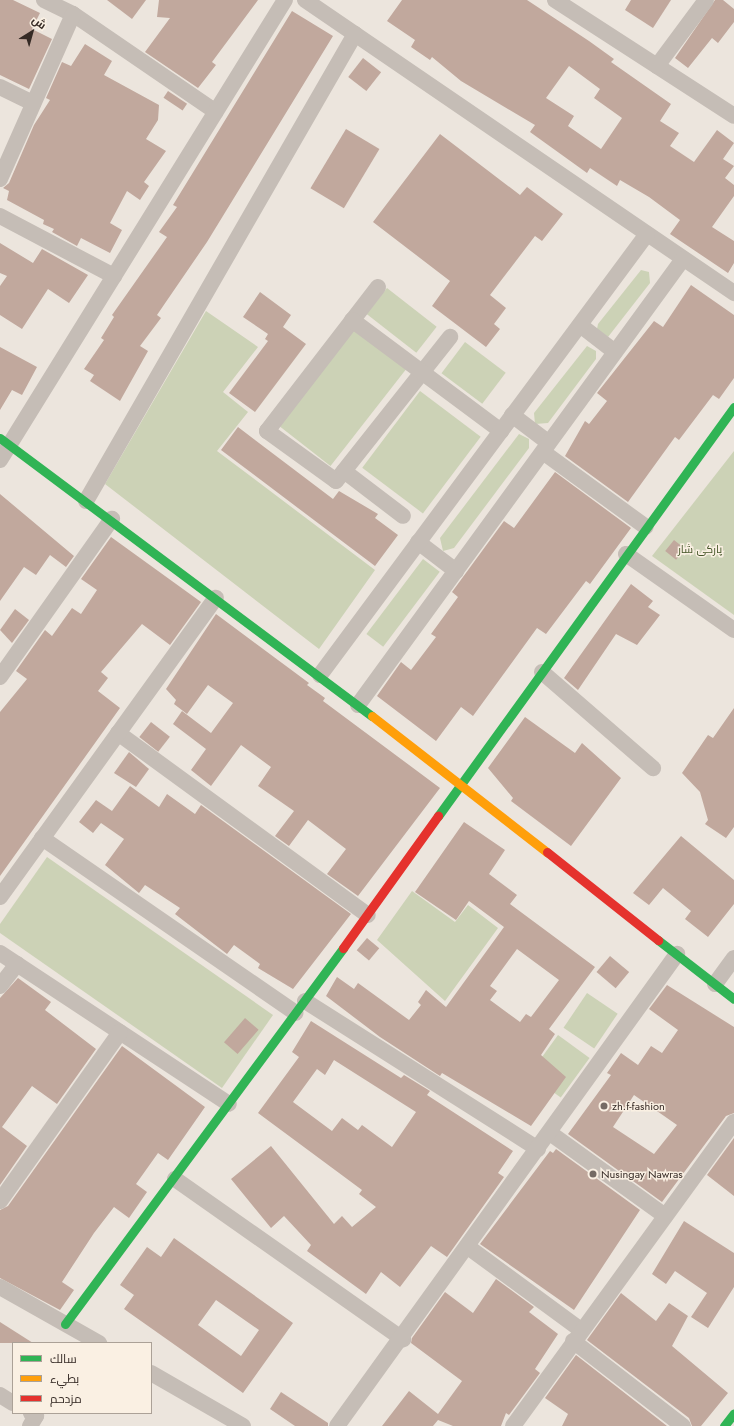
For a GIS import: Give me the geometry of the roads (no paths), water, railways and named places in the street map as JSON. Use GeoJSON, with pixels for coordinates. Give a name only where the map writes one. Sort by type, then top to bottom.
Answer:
{"type":"FeatureCollection","features":[{"type":"Feature","properties":{"kind":"main road"},"geometry":{"type":"LineString","coordinates":[[65,1324],[175,1179],[368,915],[462,786],[626,554],[734,408]]}},
{"type":"Feature","properties":{"kind":"main road"},"geometry":{"type":"LineString","coordinates":[[5,441],[320,675],[734,999]]}},
{"type":"Feature","properties":{"kind":"main road"},"geometry":{"type":"LineString","coordinates":[[724,1426],[734,1413]]}},
{"type":"Feature","properties":{"kind":"street"},"geometry":{"type":"LineString","coordinates":[[44,0],[73,14],[216,112]]}},
{"type":"Feature","properties":{"kind":"street"},"geometry":{"type":"LineString","coordinates":[[0,460],[5,441],[114,276],[285,0]]}},
{"type":"Feature","properties":{"kind":"street"},"geometry":{"type":"LineString","coordinates":[[305,0],[734,293]]}},
{"type":"Feature","properties":{"kind":"street"},"geometry":{"type":"LineString","coordinates":[[555,0],[734,116]]}},
{"type":"Feature","properties":{"kind":"street"},"geometry":{"type":"LineString","coordinates":[[657,66],[706,0]]}},
{"type":"Feature","properties":{"kind":"street"},"geometry":{"type":"LineString","coordinates":[[0,179],[73,14]]}},
{"type":"Feature","properties":{"kind":"street"},"geometry":{"type":"LineString","coordinates":[[86,501],[355,34]]}},
{"type":"Feature","properties":{"kind":"street"},"geometry":{"type":"LineString","coordinates":[[0,86],[33,103]]}},
{"type":"Feature","properties":{"kind":"street"},"geometry":{"type":"LineString","coordinates":[[0,216],[114,276]]}},
{"type":"Feature","properties":{"kind":"street"},"geometry":{"type":"LineString","coordinates":[[320,675],[647,234]]}},
{"type":"Feature","properties":{"kind":"street"},"geometry":{"type":"LineString","coordinates":[[358,706],[683,259]]}},
{"type":"Feature","properties":{"kind":"street"},"geometry":{"type":"LineString","coordinates":[[378,287],[267,431],[336,481],[450,336]]}},
{"type":"Feature","properties":{"kind":"street"},"geometry":{"type":"LineString","coordinates":[[352,320],[501,431]]}},
{"type":"Feature","properties":{"kind":"street"},"geometry":{"type":"LineString","coordinates":[[580,324],[615,352]]}},
{"type":"Feature","properties":{"kind":"street"},"geometry":{"type":"LineString","coordinates":[[512,415],[546,448],[646,527]]}},
{"type":"Feature","properties":{"kind":"street"},"geometry":{"type":"LineString","coordinates":[[344,471],[403,516]]}},
{"type":"Feature","properties":{"kind":"street"},"geometry":{"type":"LineString","coordinates":[[0,677],[112,519]]}},
{"type":"Feature","properties":{"kind":"street"},"geometry":{"type":"LineString","coordinates":[[418,542],[456,571]]}},
{"type":"Feature","properties":{"kind":"street"},"geometry":{"type":"LineString","coordinates":[[626,554],[734,630]]}},
{"type":"Feature","properties":{"kind":"street"},"geometry":{"type":"LineString","coordinates":[[0,896],[216,598]]}},
{"type":"Feature","properties":{"kind":"street"},"geometry":{"type":"LineString","coordinates":[[542,672],[653,768]]}},
{"type":"Feature","properties":{"kind":"street"},"geometry":{"type":"LineString","coordinates":[[118,733],[368,915]]}},
{"type":"Feature","properties":{"kind":"street"},"geometry":{"type":"LineString","coordinates":[[42,838],[300,1007],[538,1149]]}},
{"type":"Feature","properties":{"kind":"street"},"geometry":{"type":"LineString","coordinates":[[0,953],[229,1104]]}},
{"type":"Feature","properties":{"kind":"street"},"geometry":{"type":"LineString","coordinates":[[338,1426],[403,1339],[677,954]]}},
{"type":"Feature","properties":{"kind":"street"},"geometry":{"type":"LineString","coordinates":[[715,984],[734,958]]}},
{"type":"Feature","properties":{"kind":"street"},"geometry":{"type":"LineString","coordinates":[[0,986],[16,964]]}},
{"type":"Feature","properties":{"kind":"street"},"geometry":{"type":"LineString","coordinates":[[0,1201],[120,1032]]}},
{"type":"Feature","properties":{"kind":"street"},"geometry":{"type":"LineString","coordinates":[[513,1426],[577,1335],[734,1122]]}},
{"type":"Feature","properties":{"kind":"street"},"geometry":{"type":"LineString","coordinates":[[550,1133],[665,1216]]}},
{"type":"Feature","properties":{"kind":"street"},"geometry":{"type":"LineString","coordinates":[[175,1179],[403,1339]]}},
{"type":"Feature","properties":{"kind":"street"},"geometry":{"type":"LineString","coordinates":[[468,1247],[577,1335],[683,1426]]}},
{"type":"Feature","properties":{"kind":"street"},"geometry":{"type":"LineString","coordinates":[[0,1288],[97,1342]]}},
{"type":"Feature","properties":{"kind":"street"},"geometry":{"type":"LineString","coordinates":[[152,1374],[243,1426]]}},
{"type":"Feature","properties":{"kind":"street"},"geometry":{"type":"LineString","coordinates":[[0,1395],[12,1402]]}},
{"type":"Feature","properties":{"kind":"street"},"geometry":{"type":"LineString","coordinates":[[30,1426],[36,1416],[33,1414]]}},
{"type":"Feature","properties":{"kind":"place","name":"zh.f-fashion"},"geometry":{"type":"Point","coordinates":[604,1106]}},
{"type":"Feature","properties":{"kind":"place","name":"Nusingay Nawras"},"geometry":{"type":"Point","coordinates":[593,1174]}},
{"type":"Feature","properties":{"kind":"park label","name":"پاركى شار"},"geometry":{"type":"Point","coordinates":[700,549]}}]}
